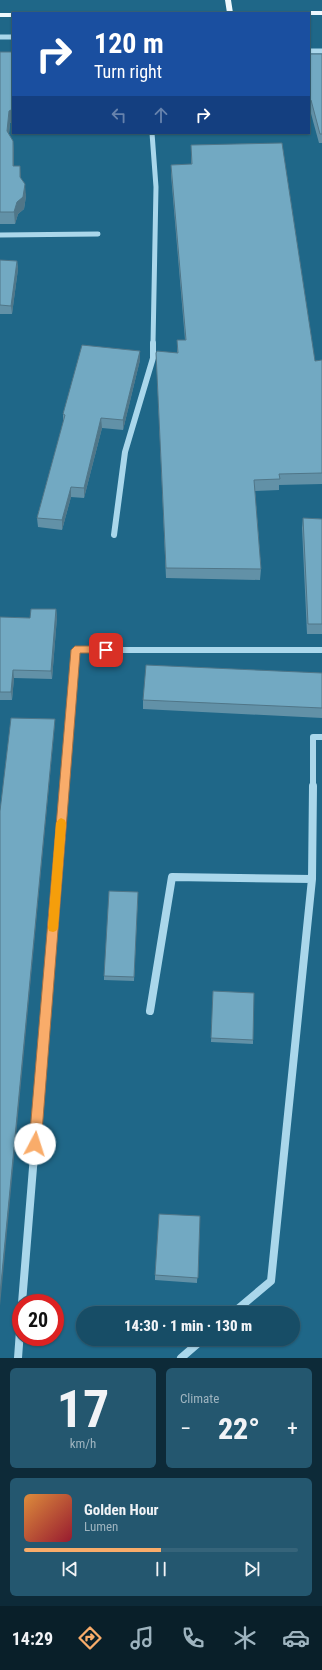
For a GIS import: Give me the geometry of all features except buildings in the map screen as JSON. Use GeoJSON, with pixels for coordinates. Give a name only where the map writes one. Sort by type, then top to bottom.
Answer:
{"type":"FeatureCollection","features":[{"type":"Feature","properties":{"kind":"main road"},"geometry":{"type":"LineString","coordinates":[[228,0],[230,12]]}},
{"type":"Feature","properties":{"kind":"main road"},"geometry":{"type":"LineString","coordinates":[[310,12],[322,12]]}},
{"type":"Feature","properties":{"kind":"main road"},"geometry":{"type":"LineString","coordinates":[[0,15],[12,15]]}},
{"type":"Feature","properties":{"kind":"lane"},"geometry":{"type":"LineString","coordinates":[[0,37],[12,37]]}},
{"type":"Feature","properties":{"kind":"lane"},"geometry":{"type":"LineString","coordinates":[[310,51],[322,51]]}},
{"type":"Feature","properties":{"kind":"lane"},"geometry":{"type":"LineString","coordinates":[[114,535],[125,452],[153,358],[156,187],[152,134]]}},
{"type":"Feature","properties":{"kind":"lane"},"geometry":{"type":"LineString","coordinates":[[0,234],[98,234]]}},
{"type":"Feature","properties":{"kind":"lane"},"geometry":{"type":"LineString","coordinates":[[23,1294],[75,650],[322,650]]}},
{"type":"Feature","properties":{"kind":"lane"},"geometry":{"type":"LineString","coordinates":[[241,1306],[271,1281],[312,879],[313,737],[322,737]]}},
{"type":"Feature","properties":{"kind":"lane"},"geometry":{"type":"LineString","coordinates":[[150,1011],[172,876],[312,879]]}},
{"type":"Feature","properties":{"kind":"lane"},"geometry":{"type":"LineString","coordinates":[[18,1358],[19,1346]]}},
{"type":"Feature","properties":{"kind":"lane"},"geometry":{"type":"LineString","coordinates":[[181,1358],[195,1346]]}},
{"type":"Feature","properties":{"kind":"slow traffic"},"geometry":{"type":"LineString","coordinates":[[53,928],[61,823]]}},
{"type":"Feature","properties":{"kind":"route"},"geometry":{"type":"LineString","coordinates":[[35,1144],[75,650],[106,650]]}}]}
